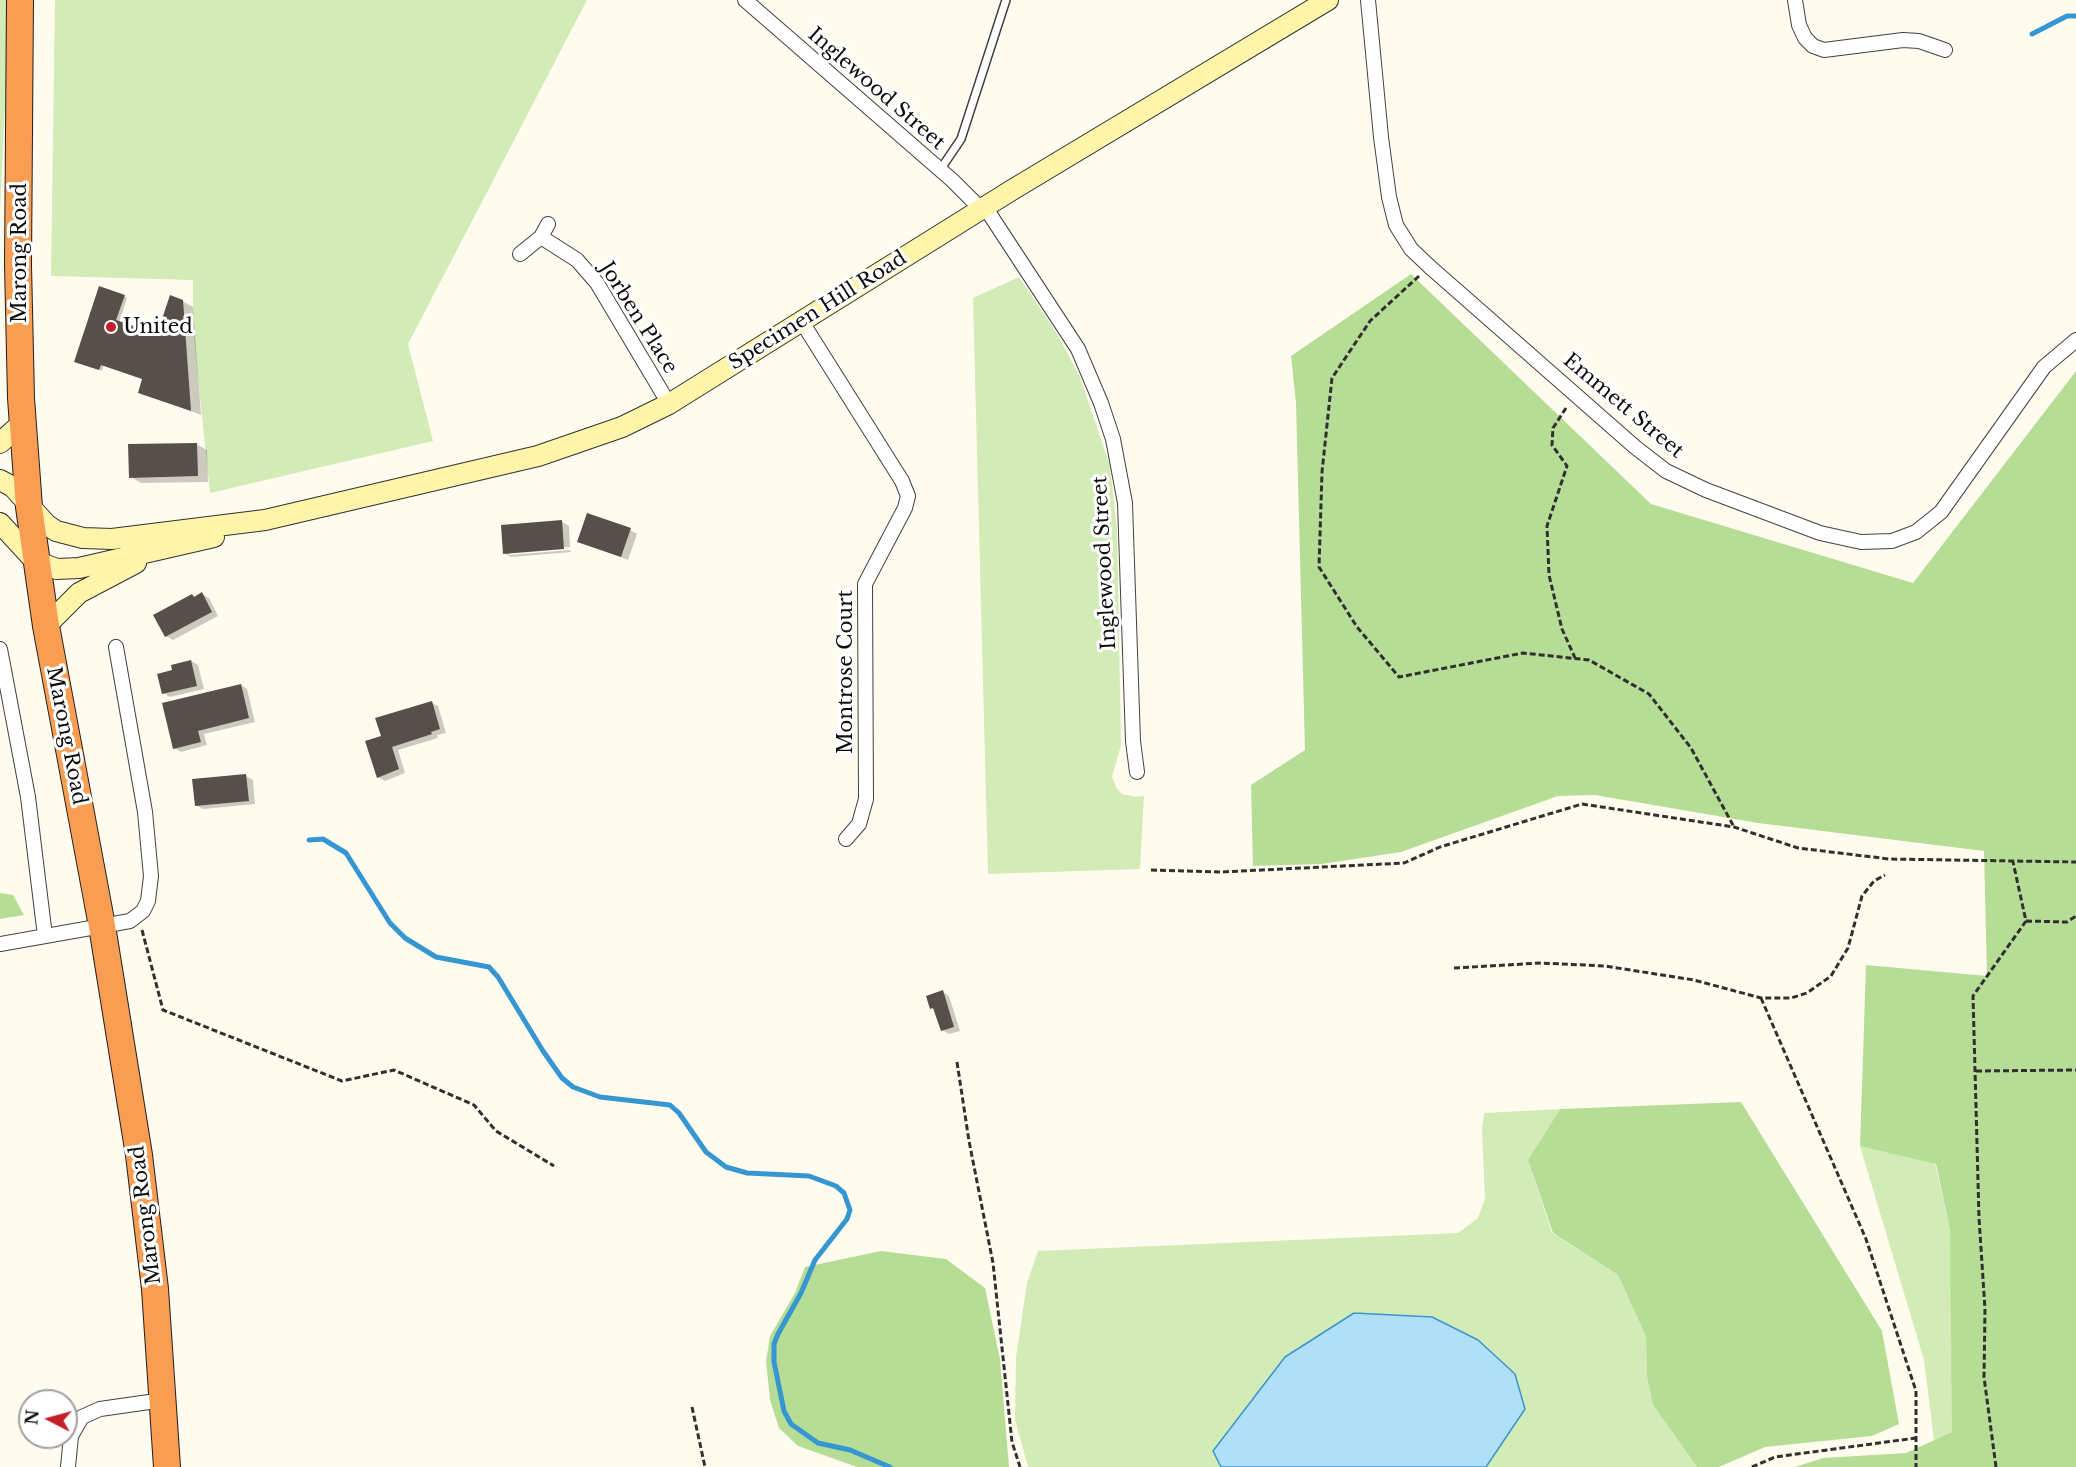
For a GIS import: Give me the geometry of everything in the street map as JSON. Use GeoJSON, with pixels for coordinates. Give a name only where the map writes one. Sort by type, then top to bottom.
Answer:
{"type":"FeatureCollection","features":[{"type":"Feature","properties":{"kind":"highway","name":"Marong Road"},"geometry":{"type":"LineString","coordinates":[[20,0],[18,265],[23,422],[29,507],[46,626],[102,926],[139,1155],[155,1289],[167,1467]]}},
{"type":"Feature","properties":{"kind":"main road","name":"Specimen Hill Road"},"geometry":{"type":"LineString","coordinates":[[0,480],[13,487],[29,507],[56,531],[95,539],[265,520],[538,456],[622,427],[669,404],[983,208],[1328,0]]}},
{"type":"Feature","properties":{"kind":"main road"},"geometry":{"type":"LineString","coordinates":[[0,443],[23,422]]}},
{"type":"Feature","properties":{"kind":"main road","name":"Specimen Hill Road"},"geometry":{"type":"LineString","coordinates":[[36,561],[51,568],[68,569],[165,549],[233,532],[265,520]]}},
{"type":"Feature","properties":{"kind":"main road"},"geometry":{"type":"LineString","coordinates":[[0,523],[36,561]]}},
{"type":"Feature","properties":{"kind":"main road"},"geometry":{"type":"LineString","coordinates":[[46,626],[79,593],[165,549]]}},
{"type":"Feature","properties":{"kind":"street","name":"Inglewood Street"},"geometry":{"type":"LineString","coordinates":[[745,0],[983,208],[1078,349],[1101,403],[1113,439],[1125,503],[1132,741],[1137,772]]}},
{"type":"Feature","properties":{"kind":"street","name":"Emmett Street"},"geometry":{"type":"LineString","coordinates":[[1368,0],[1389,197],[1396,225],[1411,249],[1666,471],[1706,490],[1820,533],[1861,543],[1892,541],[1916,532],[1941,512],[2044,367],[2076,340]]}},
{"type":"Feature","properties":{"kind":"street"},"geometry":{"type":"LineString","coordinates":[[1796,0],[1799,25],[1805,38],[1813,46],[1824,50],[1903,40],[1919,40],[1945,50]]}},
{"type":"Feature","properties":{"kind":"street"},"geometry":{"type":"LineString","coordinates":[[520,254],[541,237],[548,224]]}},
{"type":"Feature","properties":{"kind":"street","name":"Jorben Place"},"geometry":{"type":"LineString","coordinates":[[541,237],[577,260],[597,283],[669,404]]}},
{"type":"Feature","properties":{"kind":"street","name":"Montrose Court"},"geometry":{"type":"LineString","coordinates":[[802,322],[902,481],[908,496],[905,508],[865,584],[866,799],[859,824],[846,840]]}},
{"type":"Feature","properties":{"kind":"street"},"geometry":{"type":"LineString","coordinates":[[0,944],[130,921],[138,916],[148,901],[151,876],[145,812],[116,647]]}},
{"type":"Feature","properties":{"kind":"street"},"geometry":{"type":"LineString","coordinates":[[0,649],[28,797],[45,936]]}},
{"type":"Feature","properties":{"kind":"street"},"geometry":{"type":"LineString","coordinates":[[68,1467],[70,1436],[82,1417],[100,1409],[163,1400]]}},
{"type":"Feature","properties":{"kind":"lane"},"geometry":{"type":"LineString","coordinates":[[940,170],[961,139],[1006,0]]}},
{"type":"Feature","properties":{"kind":"path"},"geometry":{"type":"LineString","coordinates":[[1430,267],[1370,321],[1332,378],[1322,472],[1319,567],[1356,627],[1399,677],[1523,653],[1589,660],[1649,694],[1691,748],[1734,827]]}},
{"type":"Feature","properties":{"kind":"path"},"geometry":{"type":"LineString","coordinates":[[1575,394],[1553,428],[1552,445],[1567,466],[1547,526],[1549,575],[1562,629],[1575,658]]}},
{"type":"Feature","properties":{"kind":"path"},"geometry":{"type":"LineString","coordinates":[[1151,870],[1243,872],[1404,863],[1440,848],[1582,804],[1734,827],[1798,848],[1889,859],[2076,862]]}},
{"type":"Feature","properties":{"kind":"path"},"geometry":{"type":"LineString","coordinates":[[1996,1467],[1984,1377],[1985,1309],[1973,996],[2026,921],[2013,861]]}},
{"type":"Feature","properties":{"kind":"path"},"geometry":{"type":"LineString","coordinates":[[1454,968],[1541,963],[1605,966],[1694,980],[1761,998],[1776,1000],[1799,996],[1831,976],[1848,948],[1862,896],[1874,881],[1885,875]]}},
{"type":"Feature","properties":{"kind":"path"},"geometry":{"type":"LineString","coordinates":[[138,916],[163,1010],[342,1081],[394,1070],[474,1105],[496,1131],[554,1166]]}},
{"type":"Feature","properties":{"kind":"path"},"geometry":{"type":"LineString","coordinates":[[2026,921],[2067,922],[2076,916]]}},
{"type":"Feature","properties":{"kind":"path"},"geometry":{"type":"LineString","coordinates":[[1761,998],[1866,1239],[1916,1391],[1916,1467]]}},
{"type":"Feature","properties":{"kind":"path"},"geometry":{"type":"LineString","coordinates":[[957,1062],[969,1141],[993,1263],[1012,1442],[1020,1467]]}},
{"type":"Feature","properties":{"kind":"path"},"geometry":{"type":"LineString","coordinates":[[1975,1071],[2076,1070]]}},
{"type":"Feature","properties":{"kind":"path"},"geometry":{"type":"LineString","coordinates":[[692,1407],[705,1467]]}},
{"type":"Feature","properties":{"kind":"path"},"geometry":{"type":"LineString","coordinates":[[1752,1467],[1775,1457],[1916,1438]]}},
{"type":"Feature","properties":{"kind":"green space"},"geometry":{"type":"Polygon","coordinates":[[[0,0],[6,0],[6,85],[0,211],[0,0]]]}},
{"type":"Feature","properties":{"kind":"green space"},"geometry":{"type":"Polygon","coordinates":[[[55,0],[587,0],[408,344],[433,441],[210,493],[193,329],[193,280],[51,276],[55,0]]]}},
{"type":"Feature","properties":{"kind":"green space"},"geometry":{"type":"Polygon","coordinates":[[[1411,274],[1651,504],[1913,583],[2076,371],[2076,1467],[1795,1467],[1823,1458],[1906,1453],[1952,1432],[1950,1230],[1936,1164],[1860,1146],[1866,965],[1987,976],[1984,851],[1758,823],[1595,795],[1558,796],[1401,852],[1322,864],[1253,866],[1251,785],[1305,750],[1296,403],[1291,356],[1411,274]]]}},
{"type":"Feature","properties":{"kind":"green space"},"geometry":{"type":"Polygon","coordinates":[[[1019,277],[1056,332],[1080,377],[1110,466],[1117,529],[1121,745],[1112,777],[1122,794],[1144,796],[1140,869],[988,874],[973,298],[1019,277]]]}},
{"type":"Feature","properties":{"kind":"green space"},"geometry":{"type":"Polygon","coordinates":[[[0,893],[13,895],[24,915],[0,919],[0,893]]]}},
{"type":"Feature","properties":{"kind":"green space"},"geometry":{"type":"Polygon","coordinates":[[[1741,1102],[1882,1331],[1899,1424],[1872,1436],[1765,1447],[1719,1467],[1697,1467],[1653,1405],[1647,1377],[1646,1337],[1618,1275],[1553,1233],[1528,1160],[1560,1109],[1741,1102]]]}},
{"type":"Feature","properties":{"kind":"green space"},"geometry":{"type":"Polygon","coordinates":[[[1560,1109],[1528,1160],[1552,1233],[1618,1275],[1646,1337],[1647,1377],[1653,1405],[1697,1467],[1028,1467],[1015,1420],[1016,1357],[1027,1283],[1038,1251],[1458,1233],[1478,1218],[1485,1199],[1482,1130],[1484,1113],[1560,1109]]]}},
{"type":"Feature","properties":{"kind":"green space"},"geometry":{"type":"Polygon","coordinates":[[[1860,1146],[1935,1163],[1950,1230],[1953,1357],[1952,1433],[1934,1440],[1924,1360],[1860,1146]]]}},
{"type":"Feature","properties":{"kind":"green space"},"geometry":{"type":"Polygon","coordinates":[[[881,1251],[946,1259],[985,1288],[1000,1359],[1009,1467],[857,1467],[798,1446],[779,1428],[770,1400],[766,1361],[770,1336],[795,1293],[805,1267],[881,1251]]]}},
{"type":"Feature","properties":{"kind":"water"},"geometry":{"type":"Polygon","coordinates":[[[1354,1313],[1432,1317],[1478,1340],[1515,1374],[1525,1409],[1486,1467],[1221,1467],[1213,1451],[1285,1357],[1354,1313]]]}},
{"type":"Feature","properties":{"kind":"building"},"geometry":{"type":"Polygon","coordinates":[[[99,286],[125,295],[116,320],[157,334],[170,295],[183,300],[191,411],[138,393],[142,379],[101,365],[99,370],[74,362],[99,286]]]}},
{"type":"Feature","properties":{"kind":"building"},"geometry":{"type":"Polygon","coordinates":[[[197,443],[198,476],[129,478],[128,444],[197,443]]]}},
{"type":"Feature","properties":{"kind":"building"},"geometry":{"type":"Polygon","coordinates":[[[587,513],[631,528],[621,557],[577,542],[587,513]]]}},
{"type":"Feature","properties":{"kind":"building"},"geometry":{"type":"Polygon","coordinates":[[[562,520],[564,549],[503,554],[501,525],[562,520]]]}},
{"type":"Feature","properties":{"kind":"building"},"geometry":{"type":"Polygon","coordinates":[[[202,592],[212,612],[165,637],[153,615],[192,594],[194,597],[202,592]]]}},
{"type":"Feature","properties":{"kind":"building"},"geometry":{"type":"Polygon","coordinates":[[[191,660],[197,686],[162,694],[157,674],[172,670],[171,665],[191,660]]]}},
{"type":"Feature","properties":{"kind":"building"},"geometry":{"type":"Polygon","coordinates":[[[241,684],[249,718],[198,731],[201,742],[173,749],[162,703],[241,684]]]}},
{"type":"Feature","properties":{"kind":"building"},"geometry":{"type":"Polygon","coordinates":[[[432,701],[440,729],[431,732],[432,734],[392,747],[399,769],[377,778],[365,741],[381,736],[375,718],[432,701]]]}},
{"type":"Feature","properties":{"kind":"building"},"geometry":{"type":"Polygon","coordinates":[[[246,774],[249,801],[195,806],[192,779],[246,774]]]}},
{"type":"Feature","properties":{"kind":"building"},"geometry":{"type":"Polygon","coordinates":[[[943,990],[954,1027],[941,1031],[926,996],[943,990]]]}},
{"type":"Feature","properties":{"kind":"waterway"},"geometry":{"type":"LineString","coordinates":[[2032,34],[2067,16],[2076,16]]}},
{"type":"Feature","properties":{"kind":"waterway"},"geometry":{"type":"LineString","coordinates":[[309,840],[323,839],[346,853],[390,923],[405,938],[436,957],[489,967],[498,977],[543,1051],[562,1078],[573,1087],[600,1097],[670,1105],[679,1113],[706,1152],[726,1167],[747,1173],[809,1176],[836,1186],[844,1193],[850,1210],[847,1219],[815,1260],[801,1293],[778,1334],[774,1344],[774,1362],[784,1411],[791,1424],[818,1443],[850,1450],[890,1467]]}},
{"type":"Feature","properties":{"kind":"place","name":"United"},"geometry":{"type":"Point","coordinates":[111,327]}}]}
